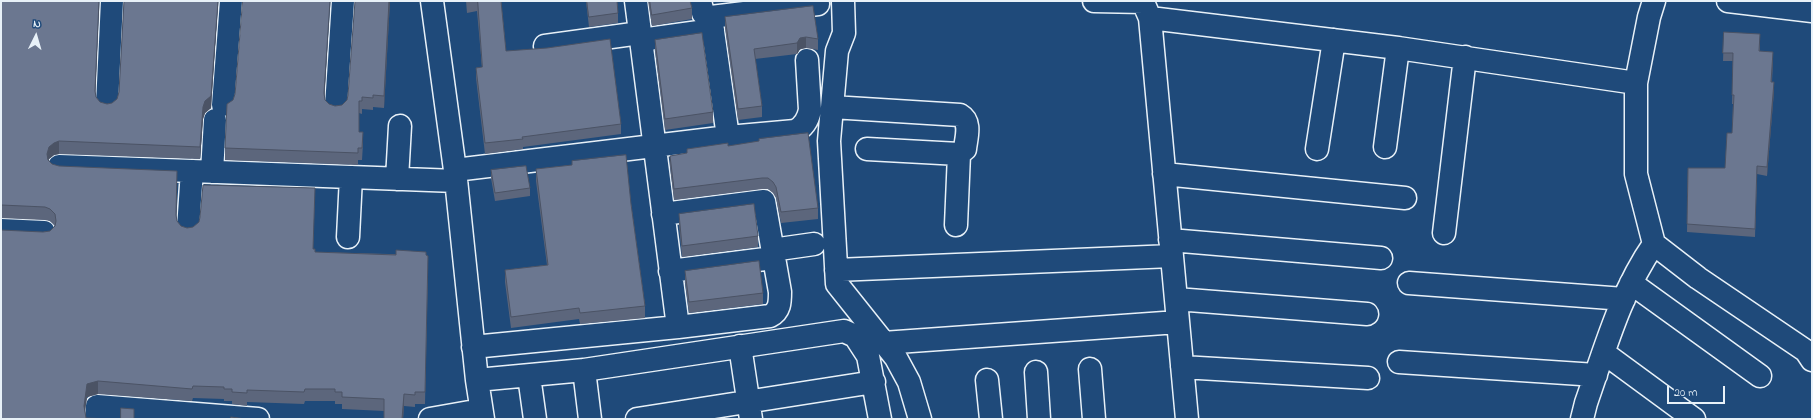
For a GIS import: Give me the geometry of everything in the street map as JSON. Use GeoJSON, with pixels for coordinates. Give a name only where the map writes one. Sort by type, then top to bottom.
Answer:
{"type":"FeatureCollection","features":[{"type":"Feature","properties":{"kind":"street"},"geometry":{"type":"LineString","coordinates":[[107,104],[112,1]]}},
{"type":"Feature","properties":{"kind":"street"},"geometry":{"type":"LineString","coordinates":[[188,228],[202,171],[219,113],[231,1]]}},
{"type":"Feature","properties":{"kind":"street"},"geometry":{"type":"LineString","coordinates":[[336,106],[343,1]]}},
{"type":"Feature","properties":{"kind":"street"},"geometry":{"type":"LineString","coordinates":[[430,419],[482,414],[473,347],[455,176],[432,1]]}},
{"type":"Feature","properties":{"kind":"street"},"geometry":{"type":"LineString","coordinates":[[636,1],[678,327]]}},
{"type":"Feature","properties":{"kind":"street"},"geometry":{"type":"LineString","coordinates":[[843,1],[844,33],[837,51],[829,141],[837,284],[896,358],[909,382],[920,419]]}},
{"type":"Feature","properties":{"kind":"street"},"geometry":{"type":"LineString","coordinates":[[1094,1],[1143,2],[1150,18],[1187,419]]}},
{"type":"Feature","properties":{"kind":"street"},"geometry":{"type":"LineString","coordinates":[[1654,1],[1649,17],[1636,83],[1636,174],[1654,244],[1698,278],[1806,351],[1812,360]]}},
{"type":"Feature","properties":{"kind":"street"},"geometry":{"type":"LineString","coordinates":[[1728,1],[1812,11]]}},
{"type":"Feature","properties":{"kind":"street"},"geometry":{"type":"LineString","coordinates":[[545,46],[641,36],[708,16],[818,4]]}},
{"type":"Feature","properties":{"kind":"street"},"geometry":{"type":"LineString","coordinates":[[708,16],[728,137]]}},
{"type":"Feature","properties":{"kind":"street"},"geometry":{"type":"LineString","coordinates":[[1150,18],[1398,48],[1636,83]]}},
{"type":"Feature","properties":{"kind":"street"},"geometry":{"type":"LineString","coordinates":[[1317,149],[1334,40]]}},
{"type":"Feature","properties":{"kind":"street"},"geometry":{"type":"LineString","coordinates":[[1385,147],[1398,48]]}},
{"type":"Feature","properties":{"kind":"street"},"geometry":{"type":"LineString","coordinates":[[1444,233],[1465,57]]}},
{"type":"Feature","properties":{"kind":"street"},"geometry":{"type":"LineString","coordinates":[[59,166],[397,179],[455,176],[654,146],[795,131],[801,128],[808,117],[810,110],[807,60]]}},
{"type":"Feature","properties":{"kind":"street"},"geometry":{"type":"LineString","coordinates":[[832,107],[960,115],[964,117],[968,124],[966,149],[959,154],[867,149]]}},
{"type":"Feature","properties":{"kind":"street"},"geometry":{"type":"LineString","coordinates":[[397,179],[400,126]]}},
{"type":"Feature","properties":{"kind":"street"},"geometry":{"type":"LineString","coordinates":[[956,225],[959,154]]}},
{"type":"Feature","properties":{"kind":"street"},"geometry":{"type":"LineString","coordinates":[[1164,174],[1405,198]]}},
{"type":"Feature","properties":{"kind":"street"},"geometry":{"type":"LineString","coordinates":[[348,237],[351,177]]}},
{"type":"Feature","properties":{"kind":"street"},"geometry":{"type":"LineString","coordinates":[[473,347],[678,327],[770,316],[775,313],[779,307],[780,292],[772,254],[764,201],[663,214]]}},
{"type":"Feature","properties":{"kind":"street"},"geometry":{"type":"LineString","coordinates":[[1,230],[44,232]]}},
{"type":"Feature","properties":{"kind":"street"},"geometry":{"type":"LineString","coordinates":[[670,272],[772,254],[814,244]]}},
{"type":"Feature","properties":{"kind":"street"},"geometry":{"type":"LineString","coordinates":[[1582,419],[1596,375],[1627,291],[1640,265],[1654,244]]}},
{"type":"Feature","properties":{"kind":"street"},"geometry":{"type":"LineString","coordinates":[[836,270],[1171,248],[1381,258]]}},
{"type":"Feature","properties":{"kind":"street"},"geometry":{"type":"LineString","coordinates":[[1409,283],[1627,291],[1760,376]]}},
{"type":"Feature","properties":{"kind":"street"},"geometry":{"type":"LineString","coordinates":[[1176,299],[1367,314]]}},
{"type":"Feature","properties":{"kind":"street"},"geometry":{"type":"LineString","coordinates":[[883,343],[1178,322]]}},
{"type":"Feature","properties":{"kind":"street"},"geometry":{"type":"LineString","coordinates":[[477,380],[584,370],[844,331],[855,336],[868,356],[880,419]]}},
{"type":"Feature","properties":{"kind":"street"},"geometry":{"type":"LineString","coordinates":[[740,346],[749,410]]}},
{"type":"Feature","properties":{"kind":"street"},"geometry":{"type":"LineString","coordinates":[[1604,353],[1694,419]]}},
{"type":"Feature","properties":{"kind":"street"},"geometry":{"type":"LineString","coordinates":[[1399,362],[1596,375]]}},
{"type":"Feature","properties":{"kind":"street"},"geometry":{"type":"LineString","coordinates":[[1182,367],[1368,378]]}},
{"type":"Feature","properties":{"kind":"street"},"geometry":{"type":"LineString","coordinates":[[1090,369],[1094,419]]}},
{"type":"Feature","properties":{"kind":"street"},"geometry":{"type":"LineString","coordinates":[[584,370],[590,419]]}},
{"type":"Feature","properties":{"kind":"street"},"geometry":{"type":"LineString","coordinates":[[1036,372],[1039,419]]}},
{"type":"Feature","properties":{"kind":"street"},"geometry":{"type":"LineString","coordinates":[[530,376],[536,419]]}},
{"type":"Feature","properties":{"kind":"street"},"geometry":{"type":"LineString","coordinates":[[987,380],[991,419]]}},
{"type":"Feature","properties":{"kind":"street"},"geometry":{"type":"LineString","coordinates":[[637,419],[749,410],[874,382]]}},
{"type":"Feature","properties":{"kind":"street"},"geometry":{"type":"LineString","coordinates":[[96,419],[97,406],[258,419]]}},
{"type":"Feature","properties":{"kind":"building"},"geometry":{"type":"Polygon","coordinates":[[[1,1],[99,1],[95,91],[96,97],[100,102],[107,104],[112,103],[117,99],[119,92],[124,1],[218,1],[211,96],[205,101],[203,107],[200,147],[59,141],[49,147],[47,154],[48,160],[52,164],[59,166],[177,171],[177,221],[181,226],[187,228],[193,227],[199,222],[203,185],[315,188],[313,249],[315,249],[315,252],[396,255],[396,250],[426,252],[426,255],[428,256],[425,392],[415,392],[415,395],[404,394],[402,419],[384,419],[384,399],[342,397],[342,392],[335,392],[335,389],[305,389],[304,392],[247,390],[247,393],[232,392],[232,389],[224,389],[224,387],[193,386],[192,389],[98,381],[87,384],[84,406],[86,418],[113,419],[1,419],[1,230],[50,231],[55,226],[56,221],[55,214],[50,209],[45,207],[1,205],[1,1]]]}},
{"type":"Feature","properties":{"kind":"building"},"geometry":{"type":"Polygon","coordinates":[[[243,1],[330,1],[324,93],[325,100],[329,104],[335,106],[342,105],[347,100],[348,95],[355,1],[389,1],[384,96],[373,95],[373,98],[362,97],[362,101],[359,101],[359,132],[363,132],[362,148],[358,148],[358,153],[225,148],[227,104],[233,100],[235,94],[243,1]]]}},
{"type":"Feature","properties":{"kind":"building"},"geometry":{"type":"Polygon","coordinates":[[[478,1],[501,1],[506,51],[547,48],[610,39],[621,124],[522,137],[523,139],[485,143],[476,68],[482,67],[478,1]]]}},
{"type":"Feature","properties":{"kind":"building"},"geometry":{"type":"Polygon","coordinates":[[[587,1],[617,1],[618,13],[589,17],[587,1]]]}},
{"type":"Feature","properties":{"kind":"building"},"geometry":{"type":"Polygon","coordinates":[[[650,1],[690,1],[692,8],[652,15],[650,1]]]}},
{"type":"Feature","properties":{"kind":"building"},"geometry":{"type":"Polygon","coordinates":[[[813,6],[818,39],[806,37],[800,38],[797,43],[754,49],[762,106],[738,109],[725,17],[813,6]]]}},
{"type":"Feature","properties":{"kind":"building"},"geometry":{"type":"Polygon","coordinates":[[[1724,32],[1760,34],[1759,51],[1773,52],[1771,82],[1774,82],[1767,167],[1757,166],[1755,229],[1687,224],[1688,168],[1725,168],[1727,133],[1732,133],[1734,95],[1732,95],[1733,53],[1723,53],[1724,32]]]}},
{"type":"Feature","properties":{"kind":"building"},"geometry":{"type":"Polygon","coordinates":[[[702,33],[713,112],[665,119],[655,40],[702,33]]]}},
{"type":"Feature","properties":{"kind":"building"},"geometry":{"type":"Polygon","coordinates":[[[808,133],[818,208],[781,212],[776,187],[768,178],[674,189],[670,156],[687,153],[687,149],[728,143],[728,146],[759,141],[759,139],[808,133]]]}},
{"type":"Feature","properties":{"kind":"building"},"geometry":{"type":"Polygon","coordinates":[[[626,155],[645,306],[580,313],[579,308],[511,317],[505,270],[548,265],[536,169],[572,165],[572,161],[626,155]]]}},
{"type":"Feature","properties":{"kind":"building"},"geometry":{"type":"Polygon","coordinates":[[[526,166],[530,188],[495,193],[491,170],[526,166]]]}},
{"type":"Feature","properties":{"kind":"building"},"geometry":{"type":"Polygon","coordinates":[[[754,204],[758,236],[682,246],[679,214],[754,204]]]}},
{"type":"Feature","properties":{"kind":"building"},"geometry":{"type":"Polygon","coordinates":[[[759,261],[763,293],[689,302],[685,271],[759,261]]]}},
{"type":"Feature","properties":{"kind":"building"},"geometry":{"type":"Polygon","coordinates":[[[121,408],[134,409],[134,419],[121,419],[121,408]]]}},
{"type":"Feature","properties":{"kind":"building"},"geometry":{"type":"Polygon","coordinates":[[[231,417],[246,419],[231,419],[231,417]]]}}]}
